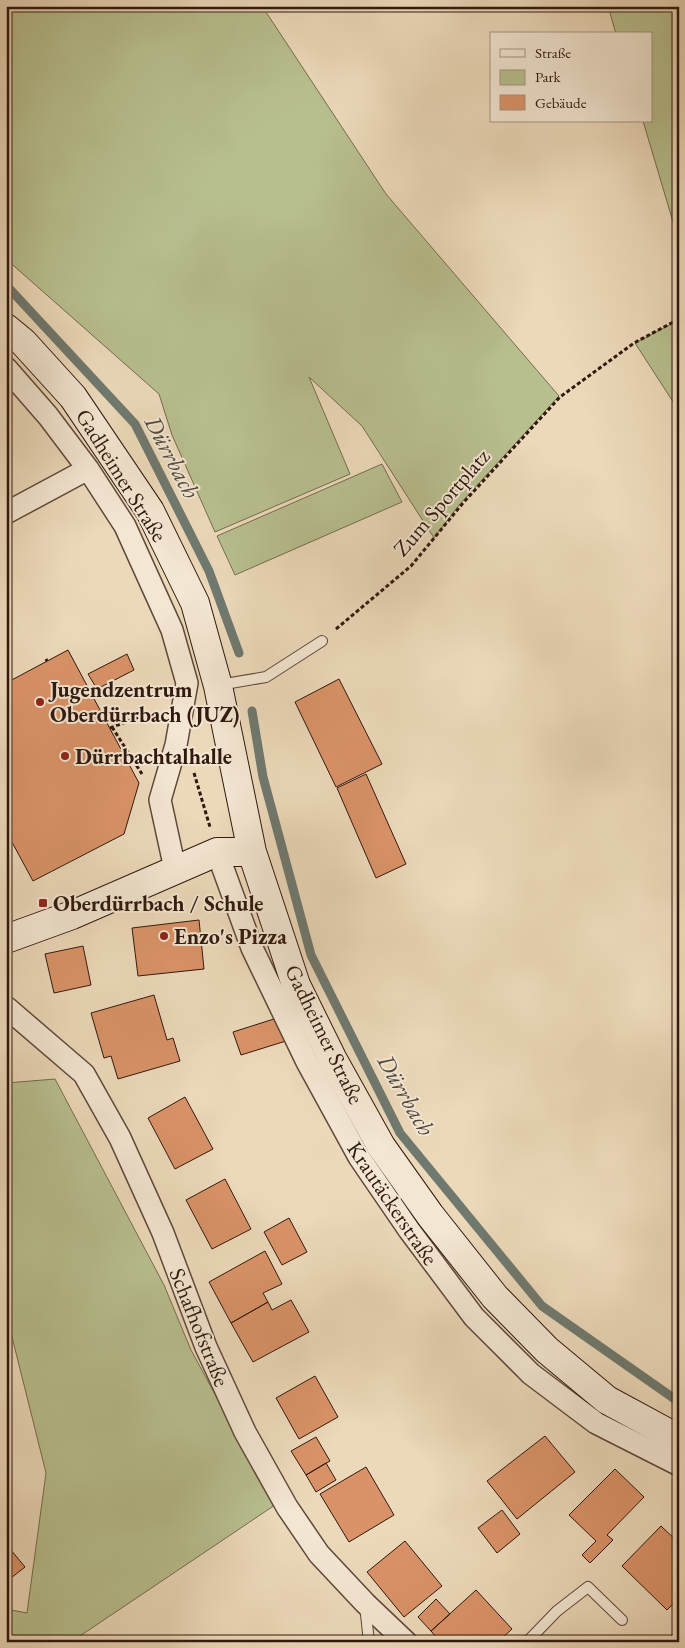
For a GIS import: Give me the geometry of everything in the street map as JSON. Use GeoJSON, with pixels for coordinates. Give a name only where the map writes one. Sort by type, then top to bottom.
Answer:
{"type":"FeatureCollection","features":[{"type":"Feature","properties":{"kind":"street","name":"Gadheimer Straße"},"geometry":{"type":"LineString","coordinates":[[6,328],[22,342],[73,398],[150,511],[195,603],[218,686],[252,852],[296,985],[381,1146],[430,1215],[495,1297],[547,1350],[607,1400],[679,1439]]}},
{"type":"Feature","properties":{"kind":"street"},"geometry":{"type":"LineString","coordinates":[[6,368],[48,416],[88,469],[124,526],[172,630],[187,683],[178,722],[176,745],[160,800],[175,870]]}},
{"type":"Feature","properties":{"kind":"street"},"geometry":{"type":"LineString","coordinates":[[6,513],[88,469]]}},
{"type":"Feature","properties":{"kind":"street"},"geometry":{"type":"LineString","coordinates":[[6,939],[72,915],[217,852],[252,852]]}},
{"type":"Feature","properties":{"kind":"street","name":"Krautäckerstraße"},"geometry":{"type":"LineString","coordinates":[[217,852],[250,943],[307,1062],[359,1157],[409,1230],[474,1317],[531,1374],[596,1423],[679,1465]]}},
{"type":"Feature","properties":{"kind":"street","name":"Schafhofstraße"},"geometry":{"type":"LineString","coordinates":[[6,1007],[84,1074],[120,1138],[155,1216],[206,1347],[245,1432],[287,1507],[314,1546],[365,1603],[406,1642]]}},
{"type":"Feature","properties":{"kind":"lane"},"geometry":{"type":"LineString","coordinates":[[218,686],[266,677],[322,641]]}},
{"type":"Feature","properties":{"kind":"lane"},"geometry":{"type":"LineString","coordinates":[[527,1642],[557,1611],[588,1587],[622,1620]]}},
{"type":"Feature","properties":{"kind":"lane"},"geometry":{"type":"LineString","coordinates":[[365,1603],[369,1642]]}},
{"type":"Feature","properties":{"kind":"path","name":"Zum Sportplatz"},"geometry":{"type":"LineString","coordinates":[[322,641],[411,566],[463,503],[560,397],[634,343],[679,319]]}},
{"type":"Feature","properties":{"kind":"path"},"geometry":{"type":"LineString","coordinates":[[144,778],[111,728],[142,716],[178,722]]}},
{"type":"Feature","properties":{"kind":"path"},"geometry":{"type":"LineString","coordinates":[[192,768],[217,852]]}},
{"type":"Feature","properties":{"kind":"green space"},"geometry":{"type":"Polygon","coordinates":[[[6,6],[262,6],[386,194],[559,396],[459,505],[434,538],[362,426],[309,377],[350,474],[215,532],[172,435],[159,394],[6,259],[6,6]]]}},
{"type":"Feature","properties":{"kind":"green space"},"geometry":{"type":"Polygon","coordinates":[[[608,6],[679,6],[679,242],[643,122],[652,122],[652,32],[615,32],[608,6]]]}},
{"type":"Feature","properties":{"kind":"green space"},"geometry":{"type":"Polygon","coordinates":[[[679,320],[679,411],[635,343],[679,320]]]}},
{"type":"Feature","properties":{"kind":"green space"},"geometry":{"type":"Polygon","coordinates":[[[382,464],[402,502],[235,575],[217,536],[382,464]]]}},
{"type":"Feature","properties":{"kind":"green space"},"geometry":{"type":"Polygon","coordinates":[[[55,1079],[164,1285],[191,1350],[275,1505],[71,1642],[6,1642],[6,1609],[27,1613],[46,1473],[6,1313],[6,1083],[55,1079]]]}},
{"type":"Feature","properties":{"kind":"building","name":"Dürrbachtalhalle"},"geometry":{"type":"Polygon","coordinates":[[[68,650],[139,783],[124,834],[33,881],[6,831],[6,683],[68,650]]]}},
{"type":"Feature","properties":{"kind":"building"},"geometry":{"type":"Polygon","coordinates":[[[127,654],[134,670],[97,689],[88,674],[127,654]]]}},
{"type":"Feature","properties":{"kind":"building"},"geometry":{"type":"Polygon","coordinates":[[[339,679],[382,764],[336,787],[295,702],[339,679]]]}},
{"type":"Feature","properties":{"kind":"building"},"geometry":{"type":"Polygon","coordinates":[[[366,774],[406,864],[376,878],[337,788],[366,774]]]}},
{"type":"Feature","properties":{"kind":"building"},"geometry":{"type":"Polygon","coordinates":[[[199,920],[204,969],[138,976],[132,928],[199,920]]]}},
{"type":"Feature","properties":{"kind":"building"},"geometry":{"type":"Polygon","coordinates":[[[83,946],[91,985],[54,993],[45,954],[83,946]]]}},
{"type":"Feature","properties":{"kind":"building"},"geometry":{"type":"Polygon","coordinates":[[[154,995],[167,1040],[173,1038],[180,1061],[118,1079],[111,1056],[104,1058],[91,1013],[154,995]]]}},
{"type":"Feature","properties":{"kind":"building"},"geometry":{"type":"Polygon","coordinates":[[[277,1018],[286,1041],[241,1055],[233,1032],[277,1018]]]}},
{"type":"Feature","properties":{"kind":"building"},"geometry":{"type":"Polygon","coordinates":[[[185,1097],[213,1149],[175,1169],[148,1118],[185,1097]]]}},
{"type":"Feature","properties":{"kind":"building"},"geometry":{"type":"Polygon","coordinates":[[[225,1179],[251,1229],[212,1249],[186,1200],[225,1179]]]}},
{"type":"Feature","properties":{"kind":"building"},"geometry":{"type":"Polygon","coordinates":[[[289,1218],[307,1252],[282,1265],[264,1232],[289,1218]]]}},
{"type":"Feature","properties":{"kind":"building"},"geometry":{"type":"Polygon","coordinates":[[[265,1251],[282,1284],[263,1293],[268,1302],[231,1323],[209,1282],[265,1251]]]}},
{"type":"Feature","properties":{"kind":"building"},"geometry":{"type":"Polygon","coordinates":[[[291,1300],[309,1332],[253,1362],[231,1323],[268,1302],[272,1310],[291,1300]]]}},
{"type":"Feature","properties":{"kind":"building"},"geometry":{"type":"Polygon","coordinates":[[[315,1376],[338,1417],[299,1439],[276,1398],[315,1376]]]}},
{"type":"Feature","properties":{"kind":"building"},"geometry":{"type":"Polygon","coordinates":[[[545,1436],[575,1472],[517,1519],[487,1481],[545,1436]]]}},
{"type":"Feature","properties":{"kind":"building"},"geometry":{"type":"Polygon","coordinates":[[[316,1437],[330,1461],[306,1475],[291,1451],[316,1437]]]}},
{"type":"Feature","properties":{"kind":"building"},"geometry":{"type":"Polygon","coordinates":[[[326,1463],[336,1480],[316,1492],[306,1475],[326,1463]]]}},
{"type":"Feature","properties":{"kind":"building"},"geometry":{"type":"Polygon","coordinates":[[[366,1467],[394,1515],[349,1542],[320,1494],[366,1467]]]}},
{"type":"Feature","properties":{"kind":"building"},"geometry":{"type":"Polygon","coordinates":[[[615,1469],[644,1497],[607,1535],[613,1540],[590,1563],[582,1555],[596,1541],[569,1515],[615,1469]]]}},
{"type":"Feature","properties":{"kind":"building"},"geometry":{"type":"Polygon","coordinates":[[[502,1510],[520,1534],[497,1553],[478,1528],[502,1510]]]}},
{"type":"Feature","properties":{"kind":"building"},"geometry":{"type":"Polygon","coordinates":[[[661,1526],[679,1543],[679,1598],[667,1610],[622,1566],[661,1526]]]}},
{"type":"Feature","properties":{"kind":"building"},"geometry":{"type":"Polygon","coordinates":[[[405,1541],[442,1586],[404,1617],[367,1572],[405,1541]]]}},
{"type":"Feature","properties":{"kind":"building"},"geometry":{"type":"Polygon","coordinates":[[[6,1544],[25,1567],[6,1582],[6,1544]]]}},
{"type":"Feature","properties":{"kind":"building"},"geometry":{"type":"Polygon","coordinates":[[[476,1590],[512,1629],[498,1642],[440,1642],[431,1631],[476,1590]]]}},
{"type":"Feature","properties":{"kind":"building"},"geometry":{"type":"Polygon","coordinates":[[[436,1599],[450,1614],[431,1631],[418,1617],[436,1599]]]}},
{"type":"Feature","properties":{"kind":"building"},"geometry":{"type":"Polygon","coordinates":[[[679,1629],[679,1642],[664,1642],[679,1629]]]}},
{"type":"Feature","properties":{"kind":"waterway","name":"Dürrbach"},"geometry":{"type":"LineString","coordinates":[[6,285],[135,424],[209,571],[239,653]]}},
{"type":"Feature","properties":{"kind":"waterway","name":"Dürrbach"},"geometry":{"type":"LineString","coordinates":[[252,711],[263,777],[311,955],[400,1133],[542,1306],[679,1402]]}},
{"type":"Feature","properties":{"kind":"place","name":"Jugendzentrum Oberdürrbach (JUZ)"},"geometry":{"type":"Point","coordinates":[40,702]}},
{"type":"Feature","properties":{"kind":"place","name":"Dürrbachtalhalle"},"geometry":{"type":"Point","coordinates":[65,756]}},
{"type":"Feature","properties":{"kind":"place","name":"Oberdürrbach / Schule"},"geometry":{"type":"Point","coordinates":[43,903]}},
{"type":"Feature","properties":{"kind":"place","name":"Enzo's Pizza"},"geometry":{"type":"Point","coordinates":[164,936]}}]}
